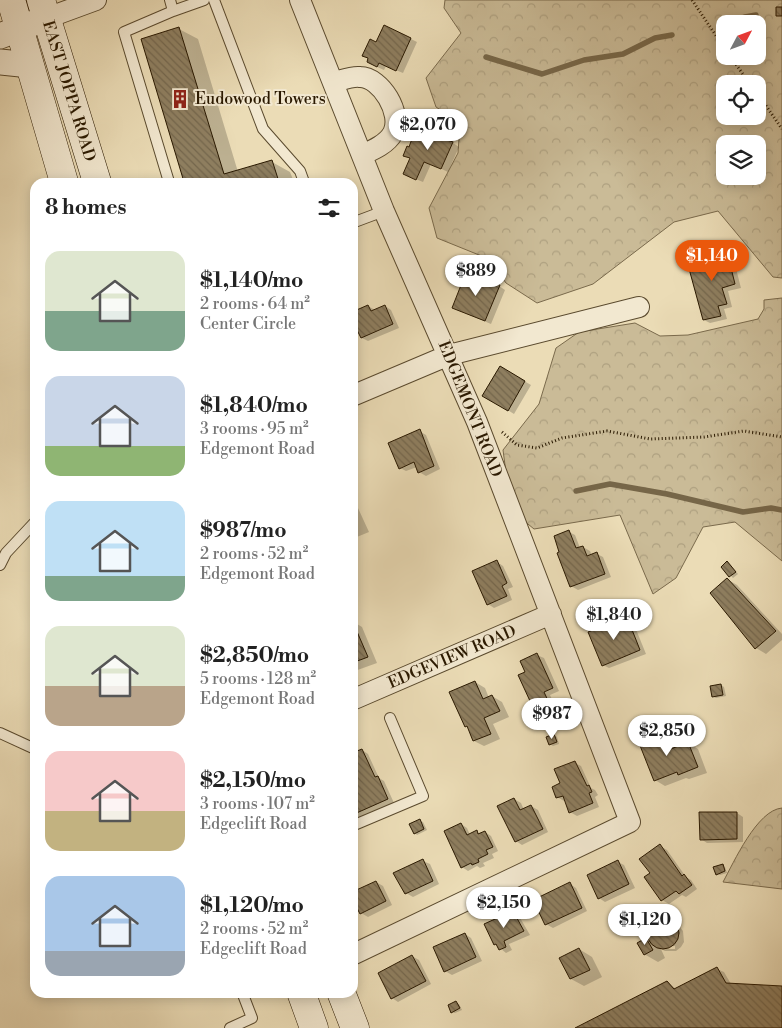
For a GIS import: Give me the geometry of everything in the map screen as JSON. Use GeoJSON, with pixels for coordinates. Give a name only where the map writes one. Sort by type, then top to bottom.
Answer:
{"type":"FeatureCollection","features":[{"type":"Feature","properties":{"kind":"main road","name":"EAST JOPPA ROAD"},"geometry":{"type":"LineString","coordinates":[[11,0],[10,32],[30,65],[63,178]]}},
{"type":"Feature","properties":{"kind":"main road","name":"EAST JOPPA ROAD"},"geometry":{"type":"LineString","coordinates":[[44,9],[96,178]]}},
{"type":"Feature","properties":{"kind":"main road"},"geometry":{"type":"LineString","coordinates":[[303,998],[314,1028]]}},
{"type":"Feature","properties":{"kind":"main road"},"geometry":{"type":"LineString","coordinates":[[343,998],[355,1028]]}},
{"type":"Feature","properties":{"kind":"street"},"geometry":{"type":"LineString","coordinates":[[10,32],[44,9],[96,0]]}},
{"type":"Feature","properties":{"kind":"street","name":"EDGEMONT ROAD"},"geometry":{"type":"LineString","coordinates":[[300,0],[384,211],[477,422],[630,822],[358,952]]}},
{"type":"Feature","properties":{"kind":"street"},"geometry":{"type":"LineString","coordinates":[[0,62],[30,65]]}},
{"type":"Feature","properties":{"kind":"street"},"geometry":{"type":"LineString","coordinates":[[334,82],[360,76],[370,79],[385,92],[392,107],[395,124],[393,133],[383,144],[362,155]]}},
{"type":"Feature","properties":{"kind":"street"},"geometry":{"type":"LineString","coordinates":[[358,394],[448,356],[639,307]]}},
{"type":"Feature","properties":{"kind":"street","name":"EDGEVIEW ROAD"},"geometry":{"type":"LineString","coordinates":[[358,697],[551,614]]}},
{"type":"Feature","properties":{"kind":"lane"},"geometry":{"type":"LineString","coordinates":[[170,0],[173,11]]}},
{"type":"Feature","properties":{"kind":"lane"},"geometry":{"type":"LineString","coordinates":[[168,178],[124,32],[204,0]]}},
{"type":"Feature","properties":{"kind":"lane"},"geometry":{"type":"LineString","coordinates":[[214,0],[263,129],[300,171],[303,178]]}},
{"type":"Feature","properties":{"kind":"lane"},"geometry":{"type":"LineString","coordinates":[[358,220],[384,211]]}},
{"type":"Feature","properties":{"kind":"lane"},"geometry":{"type":"LineString","coordinates":[[0,565],[6,553],[30,527]]}},
{"type":"Feature","properties":{"kind":"lane"},"geometry":{"type":"LineString","coordinates":[[358,823],[423,796],[390,718]]}},
{"type":"Feature","properties":{"kind":"lane"},"geometry":{"type":"LineString","coordinates":[[0,733],[30,748]]}},
{"type":"Feature","properties":{"kind":"lane"},"geometry":{"type":"LineString","coordinates":[[230,1028],[252,1018],[244,998]]}},
{"type":"Feature","properties":{"kind":"path"},"geometry":{"type":"LineString","coordinates":[[692,0],[716,36]]}},
{"type":"Feature","properties":{"kind":"path"},"geometry":{"type":"LineString","coordinates":[[766,106],[782,129]]}},
{"type":"Feature","properties":{"kind":"path"},"geometry":{"type":"LineString","coordinates":[[477,422],[483,421],[495,427],[517,445],[536,448],[562,438],[607,431],[650,439],[704,437],[744,431],[782,437]]}},
{"type":"Feature","properties":{"kind":"green space"},"geometry":{"type":"Polygon","coordinates":[[[445,0],[782,0],[782,278],[773,277],[718,211],[674,222],[593,284],[537,303],[506,283],[489,259],[437,238],[429,208],[458,153],[460,123],[436,107],[426,78],[461,33],[444,8],[445,0]]]}},
{"type":"Feature","properties":{"kind":"green space"},"geometry":{"type":"Polygon","coordinates":[[[782,298],[782,561],[735,522],[703,527],[676,578],[653,594],[620,515],[534,529],[511,510],[503,450],[539,404],[556,348],[579,332],[635,323],[660,336],[688,335],[758,319],[764,309],[764,300],[782,298]]]}},
{"type":"Feature","properties":{"kind":"green space"},"geometry":{"type":"Polygon","coordinates":[[[782,808],[782,889],[723,882],[755,827],[773,811],[782,808]]]}},
{"type":"Feature","properties":{"kind":"building"},"geometry":{"type":"Polygon","coordinates":[[[776,7],[782,7],[782,16],[776,16],[776,7]]]}},
{"type":"Feature","properties":{"kind":"building"},"geometry":{"type":"Polygon","coordinates":[[[384,25],[411,38],[396,71],[379,63],[377,67],[367,62],[368,58],[362,56],[370,39],[376,42],[384,25]]]}},
{"type":"Feature","properties":{"kind":"building","name":"Eudowood Towers"},"geometry":{"type":"Polygon","coordinates":[[[179,27],[224,174],[272,160],[278,178],[183,178],[141,39],[179,27]]]}},
{"type":"Feature","properties":{"kind":"building"},"geometry":{"type":"Polygon","coordinates":[[[432,124],[450,130],[447,140],[453,142],[441,169],[424,162],[416,180],[403,174],[410,158],[403,156],[413,136],[421,139],[423,131],[429,133],[432,124]]]}},
{"type":"Feature","properties":{"kind":"building"},"geometry":{"type":"Polygon","coordinates":[[[726,248],[735,284],[722,288],[727,304],[718,306],[721,316],[703,320],[688,265],[708,259],[706,253],[726,248]]]}},
{"type":"Feature","properties":{"kind":"building"},"geometry":{"type":"Polygon","coordinates":[[[469,272],[500,285],[485,321],[452,308],[463,280],[466,281],[469,272]]]}},
{"type":"Feature","properties":{"kind":"building"},"geometry":{"type":"Polygon","coordinates":[[[368,305],[371,311],[385,305],[393,324],[361,338],[358,332],[358,309],[368,305]]]}},
{"type":"Feature","properties":{"kind":"building"},"geometry":{"type":"Polygon","coordinates":[[[500,366],[525,381],[508,411],[482,396],[500,366]]]}},
{"type":"Feature","properties":{"kind":"building"},"geometry":{"type":"Polygon","coordinates":[[[420,429],[434,466],[418,473],[414,462],[399,469],[388,443],[420,429]]]}},
{"type":"Feature","properties":{"kind":"building"},"geometry":{"type":"Polygon","coordinates":[[[569,530],[576,548],[583,546],[587,556],[597,552],[605,574],[570,587],[557,553],[559,552],[554,536],[569,530]]]}},
{"type":"Feature","properties":{"kind":"building"},"geometry":{"type":"Polygon","coordinates":[[[497,560],[507,583],[502,586],[507,596],[487,605],[472,571],[497,560]]]}},
{"type":"Feature","properties":{"kind":"building"},"geometry":{"type":"Polygon","coordinates":[[[727,561],[736,572],[729,577],[721,567],[727,561]]]}},
{"type":"Feature","properties":{"kind":"building"},"geometry":{"type":"Polygon","coordinates":[[[727,578],[776,631],[755,649],[710,593],[727,578]]]}},
{"type":"Feature","properties":{"kind":"building"},"geometry":{"type":"Polygon","coordinates":[[[627,617],[640,650],[602,666],[588,632],[627,617]]]}},
{"type":"Feature","properties":{"kind":"building"},"geometry":{"type":"Polygon","coordinates":[[[358,634],[368,657],[358,661],[358,634]]]}},
{"type":"Feature","properties":{"kind":"building"},"geometry":{"type":"Polygon","coordinates":[[[537,653],[553,688],[544,692],[551,707],[536,714],[518,675],[525,672],[520,661],[537,653]]]}},
{"type":"Feature","properties":{"kind":"building"},"geometry":{"type":"Polygon","coordinates":[[[475,681],[483,699],[492,695],[500,711],[484,718],[491,734],[473,741],[449,692],[475,681]]]}},
{"type":"Feature","properties":{"kind":"building"},"geometry":{"type":"Polygon","coordinates":[[[721,684],[723,695],[712,697],[710,686],[721,684]]]}},
{"type":"Feature","properties":{"kind":"building"},"geometry":{"type":"Polygon","coordinates":[[[665,733],[671,749],[688,742],[698,767],[678,775],[677,772],[654,781],[639,743],[665,733]]]}},
{"type":"Feature","properties":{"kind":"building"},"geometry":{"type":"Polygon","coordinates":[[[554,734],[557,742],[549,745],[546,737],[554,734]]]}},
{"type":"Feature","properties":{"kind":"building"},"geometry":{"type":"Polygon","coordinates":[[[362,749],[375,777],[378,776],[388,799],[358,812],[358,751],[362,749]]]}},
{"type":"Feature","properties":{"kind":"building"},"geometry":{"type":"Polygon","coordinates":[[[575,761],[592,792],[589,793],[593,803],[569,813],[563,796],[556,798],[552,787],[560,783],[554,769],[575,761]]]}},
{"type":"Feature","properties":{"kind":"building"},"geometry":{"type":"Polygon","coordinates":[[[514,798],[520,810],[531,805],[543,829],[515,842],[497,806],[514,798]]]}},
{"type":"Feature","properties":{"kind":"building"},"geometry":{"type":"Polygon","coordinates":[[[699,812],[737,812],[737,839],[700,840],[699,812]]]}},
{"type":"Feature","properties":{"kind":"building"},"geometry":{"type":"Polygon","coordinates":[[[420,819],[424,829],[414,834],[409,824],[420,819]]]}},
{"type":"Feature","properties":{"kind":"building"},"geometry":{"type":"Polygon","coordinates":[[[461,823],[467,835],[477,830],[478,834],[485,831],[493,847],[486,850],[488,854],[478,859],[479,862],[472,865],[471,863],[461,868],[444,831],[461,823]]]}},
{"type":"Feature","properties":{"kind":"building"},"geometry":{"type":"Polygon","coordinates":[[[660,844],[682,876],[684,874],[692,885],[679,894],[676,891],[661,901],[644,877],[650,873],[639,859],[660,844]]]}},
{"type":"Feature","properties":{"kind":"building"},"geometry":{"type":"Polygon","coordinates":[[[423,859],[433,881],[405,894],[393,873],[423,859]]]}},
{"type":"Feature","properties":{"kind":"building"},"geometry":{"type":"Polygon","coordinates":[[[618,860],[629,884],[598,899],[587,875],[618,860]]]}},
{"type":"Feature","properties":{"kind":"building"},"geometry":{"type":"Polygon","coordinates":[[[723,864],[725,871],[716,875],[713,867],[723,864]]]}},
{"type":"Feature","properties":{"kind":"building"},"geometry":{"type":"Polygon","coordinates":[[[376,881],[386,901],[360,914],[358,910],[358,889],[376,881]]]}},
{"type":"Feature","properties":{"kind":"building"},"geometry":{"type":"Polygon","coordinates":[[[570,882],[582,908],[545,925],[533,900],[570,882]]]}},
{"type":"Feature","properties":{"kind":"building"},"geometry":{"type":"Polygon","coordinates":[[[513,911],[524,931],[504,941],[506,947],[499,950],[496,944],[494,945],[484,924],[513,911]]]}},
{"type":"Feature","properties":{"kind":"building"},"geometry":{"type":"Polygon","coordinates":[[[663,917],[674,922],[679,933],[674,944],[663,949],[652,944],[647,933],[652,922],[663,917]]]}},
{"type":"Feature","properties":{"kind":"building"},"geometry":{"type":"Polygon","coordinates":[[[465,933],[476,957],[444,972],[433,947],[465,933]]]}},
{"type":"Feature","properties":{"kind":"building"},"geometry":{"type":"Polygon","coordinates":[[[646,938],[653,950],[644,955],[637,943],[646,938]]]}},
{"type":"Feature","properties":{"kind":"building"},"geometry":{"type":"Polygon","coordinates":[[[579,948],[590,970],[570,979],[559,958],[579,948]]]}},
{"type":"Feature","properties":{"kind":"building"},"geometry":{"type":"Polygon","coordinates":[[[412,955],[426,981],[391,999],[378,973],[412,955]]]}},
{"type":"Feature","properties":{"kind":"building"},"geometry":{"type":"Polygon","coordinates":[[[717,967],[726,983],[782,986],[782,1028],[575,1028],[667,981],[674,989],[717,967]]]}},
{"type":"Feature","properties":{"kind":"building"},"geometry":{"type":"Polygon","coordinates":[[[456,1001],[460,1008],[451,1013],[448,1005],[456,1001]]]}},
{"type":"Feature","properties":{"kind":"waterway"},"geometry":{"type":"LineString","coordinates":[[486,57],[542,74],[584,60],[623,54],[655,38],[672,35]]}},
{"type":"Feature","properties":{"kind":"waterway"},"geometry":{"type":"LineString","coordinates":[[576,491],[610,484],[667,494],[743,512],[771,508],[782,510]]}},
{"type":"Feature","properties":{"kind":"place","name":"Eudowood Towers"},"geometry":{"type":"Point","coordinates":[180,99]}}]}
